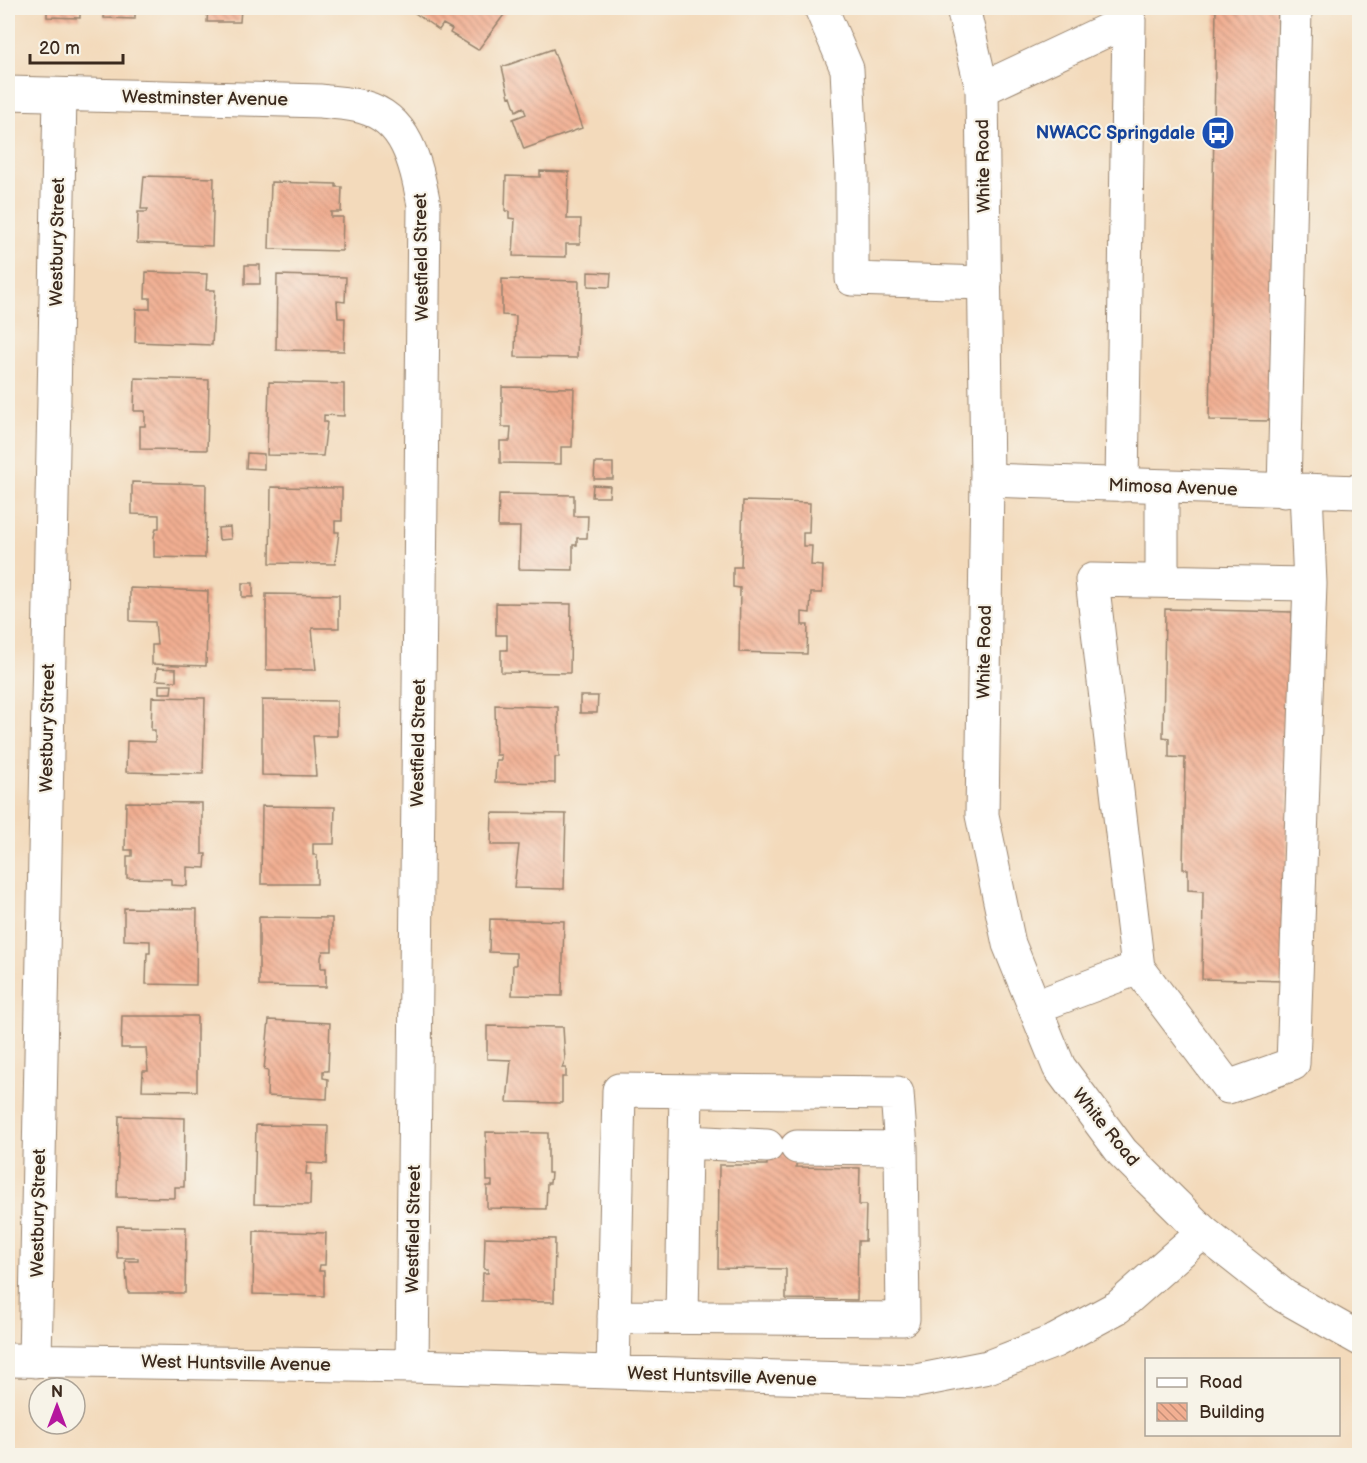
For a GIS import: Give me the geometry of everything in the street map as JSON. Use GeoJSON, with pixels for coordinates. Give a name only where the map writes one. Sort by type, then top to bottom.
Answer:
{"type":"FeatureCollection","features":[{"type":"Feature","properties":{"kind":"street"},"geometry":{"type":"LineString","coordinates":[[821,8],[847,69],[852,173],[852,279],[985,283]]}},
{"type":"Feature","properties":{"kind":"street","name":"White Road"},"geometry":{"type":"LineString","coordinates":[[963,8],[982,89],[987,480],[982,815],[1009,944],[1059,1067],[1122,1152],[1203,1232]]}},
{"type":"Feature","properties":{"kind":"street"},"geometry":{"type":"LineString","coordinates":[[1295,8],[1295,491],[1310,584],[1293,1064],[1228,1087],[1138,968],[1092,580],[1310,584]]}},
{"type":"Feature","properties":{"kind":"street"},"geometry":{"type":"LineString","coordinates":[[982,89],[1129,14],[1122,485]]}},
{"type":"Feature","properties":{"kind":"street","name":"Westminster Avenue"},"geometry":{"type":"LineString","coordinates":[[8,93],[321,101],[364,107],[397,126]]}},
{"type":"Feature","properties":{"kind":"street","name":"Westbury Street"},"geometry":{"type":"LineString","coordinates":[[21,1360],[60,94]]}},
{"type":"Feature","properties":{"kind":"street","name":"Westfield Street"},"geometry":{"type":"LineString","coordinates":[[397,126],[416,164],[424,205],[412,1366]]}},
{"type":"Feature","properties":{"kind":"street","name":"Mimosa Avenue"},"geometry":{"type":"LineString","coordinates":[[987,480],[1359,492]]}},
{"type":"Feature","properties":{"kind":"street"},"geometry":{"type":"LineString","coordinates":[[1162,486],[1162,581]]}},
{"type":"Feature","properties":{"kind":"street"},"geometry":{"type":"LineString","coordinates":[[1035,1008],[1138,968]]}},
{"type":"Feature","properties":{"kind":"street"},"geometry":{"type":"LineString","coordinates":[[613,1372],[614,1317],[619,1090],[897,1093],[901,1148],[903,1319],[614,1317]]}},
{"type":"Feature","properties":{"kind":"street"},"geometry":{"type":"LineString","coordinates":[[682,1317],[686,1091]]}},
{"type":"Feature","properties":{"kind":"street"},"geometry":{"type":"LineString","coordinates":[[686,1142],[901,1148]]}},
{"type":"Feature","properties":{"kind":"street"},"geometry":{"type":"LineString","coordinates":[[1203,1232],[1284,1296],[1359,1339]]}},
{"type":"Feature","properties":{"kind":"street","name":"West Huntsville Avenue"},"geometry":{"type":"LineString","coordinates":[[21,1360],[412,1366],[916,1381],[988,1367],[1055,1341],[1118,1307],[1203,1232]]}},
{"type":"Feature","properties":{"kind":"building"},"geometry":{"type":"Polygon","coordinates":[[[47,8],[80,8],[80,18],[47,17],[47,8]]]}},
{"type":"Feature","properties":{"kind":"building"},"geometry":{"type":"Polygon","coordinates":[[[104,8],[135,8],[135,19],[104,18],[104,8]]]}},
{"type":"Feature","properties":{"kind":"building"},"geometry":{"type":"Polygon","coordinates":[[[208,8],[241,8],[240,22],[207,22],[208,8]]]}},
{"type":"Feature","properties":{"kind":"building"},"geometry":{"type":"Polygon","coordinates":[[[415,8],[509,8],[478,50],[450,33],[452,29],[443,24],[439,30],[412,11],[415,8]]]}},
{"type":"Feature","properties":{"kind":"building"},"geometry":{"type":"Polygon","coordinates":[[[1216,8],[1278,8],[1271,421],[1209,420],[1216,8]]]}},
{"type":"Feature","properties":{"kind":"building"},"geometry":{"type":"Polygon","coordinates":[[[553,49],[582,128],[524,149],[513,119],[526,114],[523,107],[516,111],[511,96],[509,97],[502,67],[553,49]]]}},
{"type":"Feature","properties":{"kind":"building"},"geometry":{"type":"Polygon","coordinates":[[[540,171],[569,172],[567,219],[581,219],[580,244],[566,244],[566,257],[513,256],[515,219],[509,218],[509,211],[505,211],[506,176],[540,177],[540,171]]]}},
{"type":"Feature","properties":{"kind":"building"},"geometry":{"type":"Polygon","coordinates":[[[144,176],[214,178],[212,246],[137,243],[138,212],[147,212],[148,209],[141,209],[144,176]]]}},
{"type":"Feature","properties":{"kind":"building"},"geometry":{"type":"Polygon","coordinates":[[[271,182],[336,184],[336,187],[342,187],[341,212],[331,212],[331,217],[343,217],[342,251],[269,249],[271,182]]]}},
{"type":"Feature","properties":{"kind":"building"},"geometry":{"type":"Polygon","coordinates":[[[245,265],[260,265],[260,284],[245,284],[245,265]]]}},
{"type":"Feature","properties":{"kind":"building"},"geometry":{"type":"Polygon","coordinates":[[[146,272],[207,274],[206,290],[215,290],[212,345],[135,342],[136,309],[150,309],[150,298],[145,298],[146,272]]]}},
{"type":"Feature","properties":{"kind":"building"},"geometry":{"type":"Polygon","coordinates":[[[588,272],[611,273],[610,287],[588,286],[588,272]]]}},
{"type":"Feature","properties":{"kind":"building"},"geometry":{"type":"Polygon","coordinates":[[[277,275],[346,277],[345,302],[337,301],[338,318],[345,318],[344,351],[276,350],[277,275]]]}},
{"type":"Feature","properties":{"kind":"building"},"geometry":{"type":"Polygon","coordinates":[[[502,279],[579,281],[577,358],[515,357],[516,316],[502,315],[502,279]]]}},
{"type":"Feature","properties":{"kind":"building"},"geometry":{"type":"Polygon","coordinates":[[[135,378],[209,380],[207,450],[140,449],[140,426],[145,426],[145,411],[134,411],[135,378]]]}},
{"type":"Feature","properties":{"kind":"building"},"geometry":{"type":"Polygon","coordinates":[[[269,382],[344,384],[344,416],[324,415],[324,422],[327,422],[323,456],[267,455],[269,382]]]}},
{"type":"Feature","properties":{"kind":"building"},"geometry":{"type":"Polygon","coordinates":[[[502,387],[574,388],[572,447],[561,447],[561,464],[500,463],[500,441],[510,441],[511,427],[502,427],[502,387]]]}},
{"type":"Feature","properties":{"kind":"building"},"geometry":{"type":"Polygon","coordinates":[[[247,453],[264,454],[264,469],[246,468],[247,453]]]}},
{"type":"Feature","properties":{"kind":"building"},"geometry":{"type":"Polygon","coordinates":[[[595,463],[613,463],[613,479],[594,479],[595,463]]]}},
{"type":"Feature","properties":{"kind":"building"},"geometry":{"type":"Polygon","coordinates":[[[132,482],[206,484],[205,558],[154,557],[154,537],[156,528],[159,528],[159,515],[132,514],[132,482]]]}},
{"type":"Feature","properties":{"kind":"building"},"geometry":{"type":"Polygon","coordinates":[[[593,485],[610,486],[609,497],[592,497],[593,485]]]}},
{"type":"Feature","properties":{"kind":"building"},"geometry":{"type":"Polygon","coordinates":[[[271,487],[342,488],[342,521],[335,521],[335,532],[339,532],[335,564],[270,563],[271,487]]]}},
{"type":"Feature","properties":{"kind":"building"},"geometry":{"type":"Polygon","coordinates":[[[499,494],[574,495],[574,516],[588,516],[587,538],[577,538],[577,545],[573,545],[573,570],[519,569],[520,527],[498,527],[499,494]]]}},
{"type":"Feature","properties":{"kind":"building"},"geometry":{"type":"Polygon","coordinates":[[[743,501],[810,503],[809,533],[803,533],[803,546],[812,546],[811,565],[823,566],[822,593],[811,593],[810,613],[802,612],[802,625],[808,625],[807,654],[739,652],[740,588],[733,587],[733,567],[741,567],[743,501]]]}},
{"type":"Feature","properties":{"kind":"building"},"geometry":{"type":"Polygon","coordinates":[[[230,527],[231,539],[219,540],[218,528],[230,527]]]}},
{"type":"Feature","properties":{"kind":"building"},"geometry":{"type":"Polygon","coordinates":[[[242,583],[253,583],[253,597],[242,597],[242,583]]]}},
{"type":"Feature","properties":{"kind":"building"},"geometry":{"type":"Polygon","coordinates":[[[130,588],[208,591],[206,666],[152,664],[152,645],[157,645],[155,622],[130,621],[130,588]]]}},
{"type":"Feature","properties":{"kind":"building"},"geometry":{"type":"Polygon","coordinates":[[[266,594],[339,595],[339,628],[312,628],[316,670],[266,670],[266,594]]]}},
{"type":"Feature","properties":{"kind":"building"},"geometry":{"type":"Polygon","coordinates":[[[496,603],[571,604],[570,673],[501,672],[501,650],[507,650],[507,635],[496,635],[496,603]]]}},
{"type":"Feature","properties":{"kind":"building"},"geometry":{"type":"Polygon","coordinates":[[[1165,609],[1292,612],[1285,981],[1202,979],[1203,891],[1188,890],[1188,869],[1183,869],[1185,758],[1169,757],[1169,738],[1163,737],[1165,609]]]}},
{"type":"Feature","properties":{"kind":"building"},"geometry":{"type":"Polygon","coordinates":[[[157,668],[176,669],[176,681],[156,680],[157,668]]]}},
{"type":"Feature","properties":{"kind":"building"},"geometry":{"type":"Polygon","coordinates":[[[159,685],[172,685],[171,693],[159,693],[159,685]]]}},
{"type":"Feature","properties":{"kind":"building"},"geometry":{"type":"Polygon","coordinates":[[[580,696],[598,696],[597,713],[580,713],[580,696]]]}},
{"type":"Feature","properties":{"kind":"building"},"geometry":{"type":"Polygon","coordinates":[[[152,697],[205,698],[203,774],[126,772],[127,741],[155,742],[155,730],[151,730],[152,697]]]}},
{"type":"Feature","properties":{"kind":"building"},"geometry":{"type":"Polygon","coordinates":[[[262,700],[337,701],[337,736],[313,736],[316,776],[262,775],[262,700]]]}},
{"type":"Feature","properties":{"kind":"building"},"geometry":{"type":"Polygon","coordinates":[[[495,705],[558,707],[559,757],[555,757],[555,783],[495,782],[496,760],[501,760],[501,755],[496,755],[495,705]]]}},
{"type":"Feature","properties":{"kind":"building"},"geometry":{"type":"Polygon","coordinates":[[[126,802],[202,803],[202,854],[206,854],[205,868],[187,867],[187,886],[171,885],[171,879],[127,878],[127,856],[132,856],[132,850],[125,850],[126,802]]]}},
{"type":"Feature","properties":{"kind":"building"},"geometry":{"type":"Polygon","coordinates":[[[262,806],[335,807],[334,844],[313,844],[313,855],[317,855],[317,884],[261,884],[262,806]]]}},
{"type":"Feature","properties":{"kind":"building"},"geometry":{"type":"Polygon","coordinates":[[[492,813],[566,814],[564,889],[514,888],[519,845],[491,845],[492,813]]]}},
{"type":"Feature","properties":{"kind":"building"},"geometry":{"type":"Polygon","coordinates":[[[124,908],[197,909],[196,985],[146,984],[147,953],[150,953],[150,941],[124,940],[124,908]]]}},
{"type":"Feature","properties":{"kind":"building"},"geometry":{"type":"Polygon","coordinates":[[[259,917],[332,918],[332,951],[323,951],[321,957],[321,968],[326,968],[326,987],[259,986],[259,917]]]}},
{"type":"Feature","properties":{"kind":"building"},"geometry":{"type":"Polygon","coordinates":[[[490,919],[564,921],[562,996],[512,995],[513,965],[516,965],[516,953],[489,952],[490,919]]]}},
{"type":"Feature","properties":{"kind":"building"},"geometry":{"type":"Polygon","coordinates":[[[122,1016],[197,1016],[197,1091],[142,1090],[143,1071],[148,1071],[146,1048],[121,1048],[122,1016]]]}},
{"type":"Feature","properties":{"kind":"building"},"geometry":{"type":"Polygon","coordinates":[[[269,1020],[330,1023],[328,1071],[323,1071],[323,1078],[328,1079],[327,1099],[267,1096],[268,1071],[264,1070],[269,1020]]]}},
{"type":"Feature","properties":{"kind":"building"},"geometry":{"type":"Polygon","coordinates":[[[487,1026],[563,1027],[565,1060],[562,1068],[566,1068],[566,1077],[562,1077],[562,1103],[507,1102],[511,1060],[487,1059],[487,1026]]]}},
{"type":"Feature","properties":{"kind":"building"},"geometry":{"type":"Polygon","coordinates":[[[119,1116],[185,1118],[184,1187],[175,1187],[175,1198],[117,1197],[119,1116]]]}},
{"type":"Feature","properties":{"kind":"building"},"geometry":{"type":"Polygon","coordinates":[[[256,1125],[328,1126],[327,1164],[307,1163],[306,1174],[311,1174],[310,1205],[254,1204],[256,1125]]]}},
{"type":"Feature","properties":{"kind":"building"},"geometry":{"type":"Polygon","coordinates":[[[486,1132],[548,1133],[548,1173],[551,1173],[550,1183],[547,1183],[546,1209],[487,1208],[487,1186],[492,1186],[492,1181],[487,1181],[486,1132]]]}},
{"type":"Feature","properties":{"kind":"building"},"geometry":{"type":"Polygon","coordinates":[[[768,1138],[797,1138],[796,1167],[860,1168],[859,1205],[866,1205],[865,1241],[858,1241],[857,1300],[786,1299],[786,1269],[718,1268],[719,1165],[767,1165],[768,1138]]]}},
{"type":"Feature","properties":{"kind":"building"},"geometry":{"type":"Polygon","coordinates":[[[117,1226],[186,1227],[185,1293],[128,1293],[125,1261],[138,1261],[138,1258],[117,1258],[117,1226]]]}},
{"type":"Feature","properties":{"kind":"building"},"geometry":{"type":"Polygon","coordinates":[[[254,1231],[326,1233],[325,1265],[320,1265],[319,1271],[324,1271],[324,1296],[253,1294],[254,1231]]]}},
{"type":"Feature","properties":{"kind":"building"},"geometry":{"type":"Polygon","coordinates":[[[485,1237],[555,1239],[554,1302],[482,1301],[483,1273],[488,1273],[488,1269],[484,1269],[485,1237]]]}},
{"type":"Feature","properties":{"kind":"place","name":"NWACC Springdale"},"geometry":{"type":"Point","coordinates":[1218,133]}}]}
